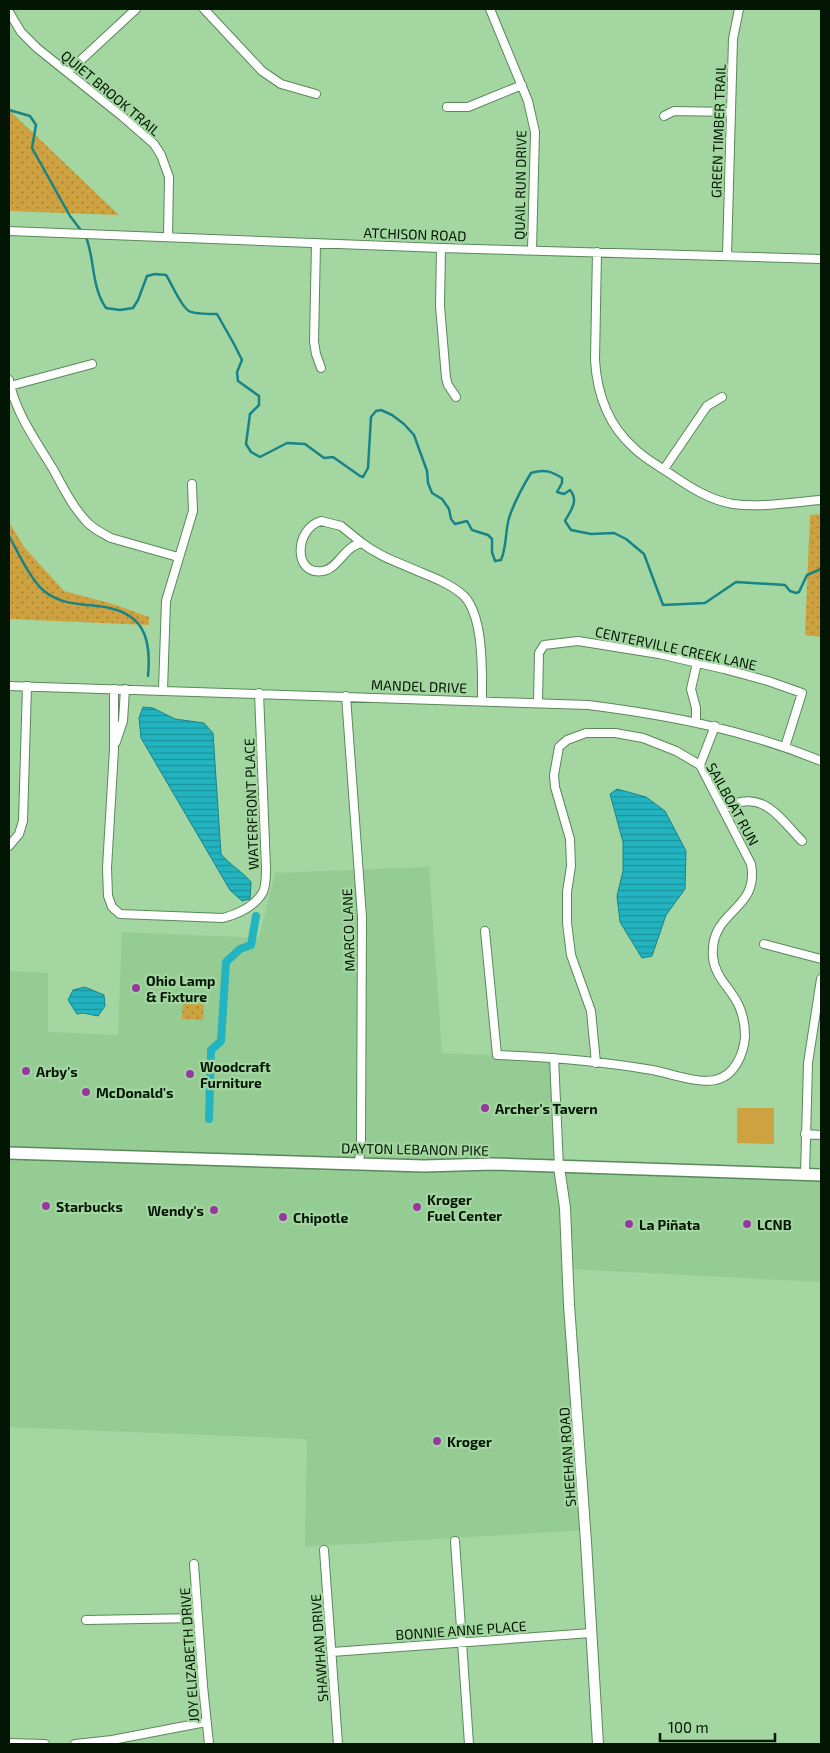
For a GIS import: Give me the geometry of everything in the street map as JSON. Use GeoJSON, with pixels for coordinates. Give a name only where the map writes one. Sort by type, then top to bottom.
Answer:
{"type":"FeatureCollection","features":[{"type":"Feature","properties":{"kind":"main road","name":"DAYTON LEBANON PIKE"},"geometry":{"type":"LineString","coordinates":[[9,1153],[424,1166],[492,1164],[559,1168],[821,1175]]}},
{"type":"Feature","properties":{"kind":"street"},"geometry":{"type":"LineString","coordinates":[[68,72],[136,9]]}},
{"type":"Feature","properties":{"kind":"street"},"geometry":{"type":"LineString","coordinates":[[204,9],[262,72],[281,84],[316,94]]}},
{"type":"Feature","properties":{"kind":"street","name":"QUAIL RUN DRIVE"},"geometry":{"type":"LineString","coordinates":[[490,9],[528,101],[535,132],[532,250]]}},
{"type":"Feature","properties":{"kind":"street","name":"GREEN TIMBER TRAIL"},"geometry":{"type":"LineString","coordinates":[[727,255],[733,39],[739,9]]}},
{"type":"Feature","properties":{"kind":"street","name":"QUIET BROOK TRAIL"},"geometry":{"type":"LineString","coordinates":[[9,12],[27,39],[147,136],[161,155],[167,167],[170,188],[168,237]]}},
{"type":"Feature","properties":{"kind":"street"},"geometry":{"type":"LineString","coordinates":[[447,107],[468,108],[522,85]]}},
{"type":"Feature","properties":{"kind":"street"},"geometry":{"type":"LineString","coordinates":[[664,116],[674,111],[731,112]]}},
{"type":"Feature","properties":{"kind":"street","name":"ATCHISON ROAD"},"geometry":{"type":"LineString","coordinates":[[9,231],[441,248],[821,259]]}},
{"type":"Feature","properties":{"kind":"street"},"geometry":{"type":"LineString","coordinates":[[316,243],[314,342],[321,368]]}},
{"type":"Feature","properties":{"kind":"street"},"geometry":{"type":"LineString","coordinates":[[441,248],[441,327],[446,378],[456,398]]}},
{"type":"Feature","properties":{"kind":"street"},"geometry":{"type":"LineString","coordinates":[[597,252],[595,360],[600,394],[608,413],[624,437],[634,448],[664,469],[701,493],[724,502],[755,504],[821,500]]}},
{"type":"Feature","properties":{"kind":"street"},"geometry":{"type":"LineString","coordinates":[[92,364],[9,383],[16,404],[76,509],[87,522],[102,534],[111,538],[178,557]]}},
{"type":"Feature","properties":{"kind":"street"},"geometry":{"type":"LineString","coordinates":[[664,469],[707,406],[722,397]]}},
{"type":"Feature","properties":{"kind":"street"},"geometry":{"type":"LineString","coordinates":[[163,690],[166,601],[193,511],[192,484]]}},
{"type":"Feature","properties":{"kind":"street"},"geometry":{"type":"LineString","coordinates":[[362,542],[352,546],[328,569],[322,571],[307,567],[301,557],[304,535],[312,524],[321,521],[341,526],[391,560],[444,582],[464,596],[475,613],[479,635],[482,700]]}},
{"type":"Feature","properties":{"kind":"street","name":"CENTERVILLE CREEK LANE"},"geometry":{"type":"LineString","coordinates":[[538,702],[539,653],[544,645],[578,641],[659,654],[768,681],[802,693],[785,747]]}},
{"type":"Feature","properties":{"kind":"street"},"geometry":{"type":"LineString","coordinates":[[696,722],[697,712],[691,689],[697,663]]}},
{"type":"Feature","properties":{"kind":"street","name":"MANDEL DRIVE"},"geometry":{"type":"LineString","coordinates":[[9,686],[588,704],[715,726],[785,747],[821,761]]}},
{"type":"Feature","properties":{"kind":"street"},"geometry":{"type":"LineString","coordinates":[[9,846],[19,834],[23,821],[26,686]]}},
{"type":"Feature","properties":{"kind":"street","name":"WATERFRONT PLACE"},"geometry":{"type":"LineString","coordinates":[[114,688],[114,749],[107,868],[108,896],[112,907],[120,914],[223,918],[236,914],[252,904],[264,891],[266,868],[259,693]]}},
{"type":"Feature","properties":{"kind":"street","name":"WATERFRONT PLACE"},"geometry":{"type":"LineString","coordinates":[[114,749],[123,721],[125,689]]}},
{"type":"Feature","properties":{"kind":"street","name":"MARCO LANE"},"geometry":{"type":"LineString","coordinates":[[346,696],[362,917],[359,1163]]}},
{"type":"Feature","properties":{"kind":"street"},"geometry":{"type":"LineString","coordinates":[[700,766],[715,726]]}},
{"type":"Feature","properties":{"kind":"street","name":"SAILBOAT RUN"},"geometry":{"type":"LineString","coordinates":[[484,931],[497,1055],[554,1058],[596,1063],[652,1070],[696,1079],[715,1080],[727,1074],[737,1063],[743,1050],[745,1035],[744,1019],[738,1004],[716,972],[713,957],[713,940],[720,925],[744,900],[751,889],[754,877],[751,864],[700,766],[676,752],[643,738],[615,733],[586,733],[567,740],[559,747],[554,775],[555,787],[570,839],[571,866],[567,892],[571,956],[591,1011],[596,1063]]}},
{"type":"Feature","properties":{"kind":"street"},"geometry":{"type":"LineString","coordinates":[[723,809],[741,802],[754,801],[767,805],[802,841]]}},
{"type":"Feature","properties":{"kind":"street"},"geometry":{"type":"LineString","coordinates":[[764,944],[821,959]]}},
{"type":"Feature","properties":{"kind":"street"},"geometry":{"type":"LineString","coordinates":[[805,1175],[808,1063],[815,1028],[821,979]]}},
{"type":"Feature","properties":{"kind":"street"},"geometry":{"type":"LineString","coordinates":[[554,1058],[559,1168]]}},
{"type":"Feature","properties":{"kind":"street"},"geometry":{"type":"LineString","coordinates":[[805,1134],[821,1135]]}},
{"type":"Feature","properties":{"kind":"street","name":"SHEEHAN ROAD"},"geometry":{"type":"LineString","coordinates":[[559,1168],[565,1208],[569,1305],[598,1744]]}},
{"type":"Feature","properties":{"kind":"street"},"geometry":{"type":"LineString","coordinates":[[455,1541],[469,1744]]}},
{"type":"Feature","properties":{"kind":"street","name":"SHAWHAN DRIVE"},"geometry":{"type":"LineString","coordinates":[[324,1550],[338,1744]]}},
{"type":"Feature","properties":{"kind":"street","name":"JOY ELIZABETH DRIVE"},"geometry":{"type":"LineString","coordinates":[[194,1564],[209,1744]]}},
{"type":"Feature","properties":{"kind":"street"},"geometry":{"type":"LineString","coordinates":[[86,1620],[198,1618]]}},
{"type":"Feature","properties":{"kind":"street","name":"BONNIE ANNE PLACE"},"geometry":{"type":"LineString","coordinates":[[332,1652],[591,1633]]}},
{"type":"Feature","properties":{"kind":"street"},"geometry":{"type":"LineString","coordinates":[[75,1744],[112,1740],[206,1722]]}},
{"type":"Feature","properties":{"kind":"street"},"geometry":{"type":"LineString","coordinates":[[9,1743],[45,1744]]}},
{"type":"Feature","properties":{"kind":"shaded area"},"geometry":{"type":"Polygon","coordinates":[[[9,110],[119,215],[9,211],[9,110]]]}},
{"type":"Feature","properties":{"kind":"shaded area"},"geometry":{"type":"Polygon","coordinates":[[[821,514],[821,637],[805,635],[810,515],[821,514]]]}},
{"type":"Feature","properties":{"kind":"shaded area"},"geometry":{"type":"Polygon","coordinates":[[[9,522],[24,547],[64,591],[113,604],[149,617],[149,625],[9,619],[9,522]]]}},
{"type":"Feature","properties":{"kind":"shaded area"},"geometry":{"type":"Polygon","coordinates":[[[429,867],[442,1053],[554,1058],[560,1167],[821,1174],[821,1282],[569,1269],[586,1530],[305,1547],[307,1439],[9,1427],[9,971],[48,973],[48,1032],[118,1035],[122,932],[259,938],[275,873],[429,867]]]}},
{"type":"Feature","properties":{"kind":"shaded area"},"geometry":{"type":"Polygon","coordinates":[[[183,1001],[204,1002],[203,1020],[182,1019],[183,1001]]]}},
{"type":"Feature","properties":{"kind":"shaded area"},"geometry":{"type":"Polygon","coordinates":[[[737,1108],[774,1108],[774,1144],[737,1143],[737,1108]]]}},
{"type":"Feature","properties":{"kind":"water"},"geometry":{"type":"Polygon","coordinates":[[[143,707],[153,708],[175,719],[204,723],[213,733],[221,854],[251,882],[250,899],[242,901],[230,890],[141,738],[139,718],[143,707]]]}},
{"type":"Feature","properties":{"kind":"water"},"geometry":{"type":"Polygon","coordinates":[[[617,789],[646,797],[665,811],[686,851],[685,889],[666,915],[652,956],[642,958],[620,922],[617,896],[623,871],[623,842],[610,794],[617,789]]]}},
{"type":"Feature","properties":{"kind":"water"},"geometry":{"type":"Polygon","coordinates":[[[85,987],[104,995],[105,1006],[98,1016],[83,1013],[77,1014],[68,1000],[73,990],[85,987]]]}},
{"type":"Feature","properties":{"kind":"waterway"},"geometry":{"type":"LineString","coordinates":[[9,110],[30,116],[36,125],[32,148],[70,216],[83,233]]}},
{"type":"Feature","properties":{"kind":"waterway"},"geometry":{"type":"LineString","coordinates":[[86,237],[95,282],[106,308],[120,310],[133,308],[147,276],[155,274],[166,275],[180,300],[189,311],[217,314],[242,360],[237,372],[238,381],[259,396],[259,405],[250,414],[246,444],[251,452],[260,457],[287,443],[305,444],[324,458],[333,457],[363,477],[368,468],[371,417],[376,411],[381,410],[404,424],[414,435],[427,471],[428,483],[432,493],[442,499],[449,509],[451,519],[455,524],[467,521],[472,530],[488,535],[492,539],[492,552],[495,561],[501,560],[509,518],[522,489],[531,473],[544,471],[551,472],[562,478],[562,483],[557,492],[564,494],[570,490],[573,494],[573,506],[565,521],[571,530],[591,534],[614,533],[626,539],[644,554],[663,605],[705,603],[736,582],[785,585],[790,591],[796,593],[799,592],[807,575],[821,569]]}},
{"type":"Feature","properties":{"kind":"waterway"},"geometry":{"type":"LineString","coordinates":[[9,536],[34,580],[44,591],[56,599],[70,603],[113,609],[125,613],[134,620],[146,637],[149,661],[148,676]]}},
{"type":"Feature","properties":{"kind":"waterway"},"geometry":{"type":"LineString","coordinates":[[209,1119],[211,1050],[221,1041],[226,962],[240,949],[251,945],[256,916]]}},
{"type":"Feature","properties":{"kind":"place","name":"Ohio Lamp & Fixture"},"geometry":{"type":"Point","coordinates":[136,988]}},
{"type":"Feature","properties":{"kind":"place","name":"Arby's"},"geometry":{"type":"Point","coordinates":[26,1071]}},
{"type":"Feature","properties":{"kind":"place","name":"Woodcraft Furniture"},"geometry":{"type":"Point","coordinates":[190,1074]}},
{"type":"Feature","properties":{"kind":"place","name":"McDonald's"},"geometry":{"type":"Point","coordinates":[86,1092]}},
{"type":"Feature","properties":{"kind":"place","name":"Archer's Tavern"},"geometry":{"type":"Point","coordinates":[485,1108]}},
{"type":"Feature","properties":{"kind":"place","name":"Starbucks"},"geometry":{"type":"Point","coordinates":[46,1206]}},
{"type":"Feature","properties":{"kind":"place","name":"Kroger Fuel Center"},"geometry":{"type":"Point","coordinates":[417,1207]}},
{"type":"Feature","properties":{"kind":"place","name":"Wendy's"},"geometry":{"type":"Point","coordinates":[214,1210]}},
{"type":"Feature","properties":{"kind":"place","name":"Chipotle"},"geometry":{"type":"Point","coordinates":[283,1217]}},
{"type":"Feature","properties":{"kind":"place","name":"La Piñata"},"geometry":{"type":"Point","coordinates":[629,1224]}},
{"type":"Feature","properties":{"kind":"place","name":"LCNB"},"geometry":{"type":"Point","coordinates":[747,1224]}},
{"type":"Feature","properties":{"kind":"place","name":"Kroger"},"geometry":{"type":"Point","coordinates":[437,1441]}}]}
